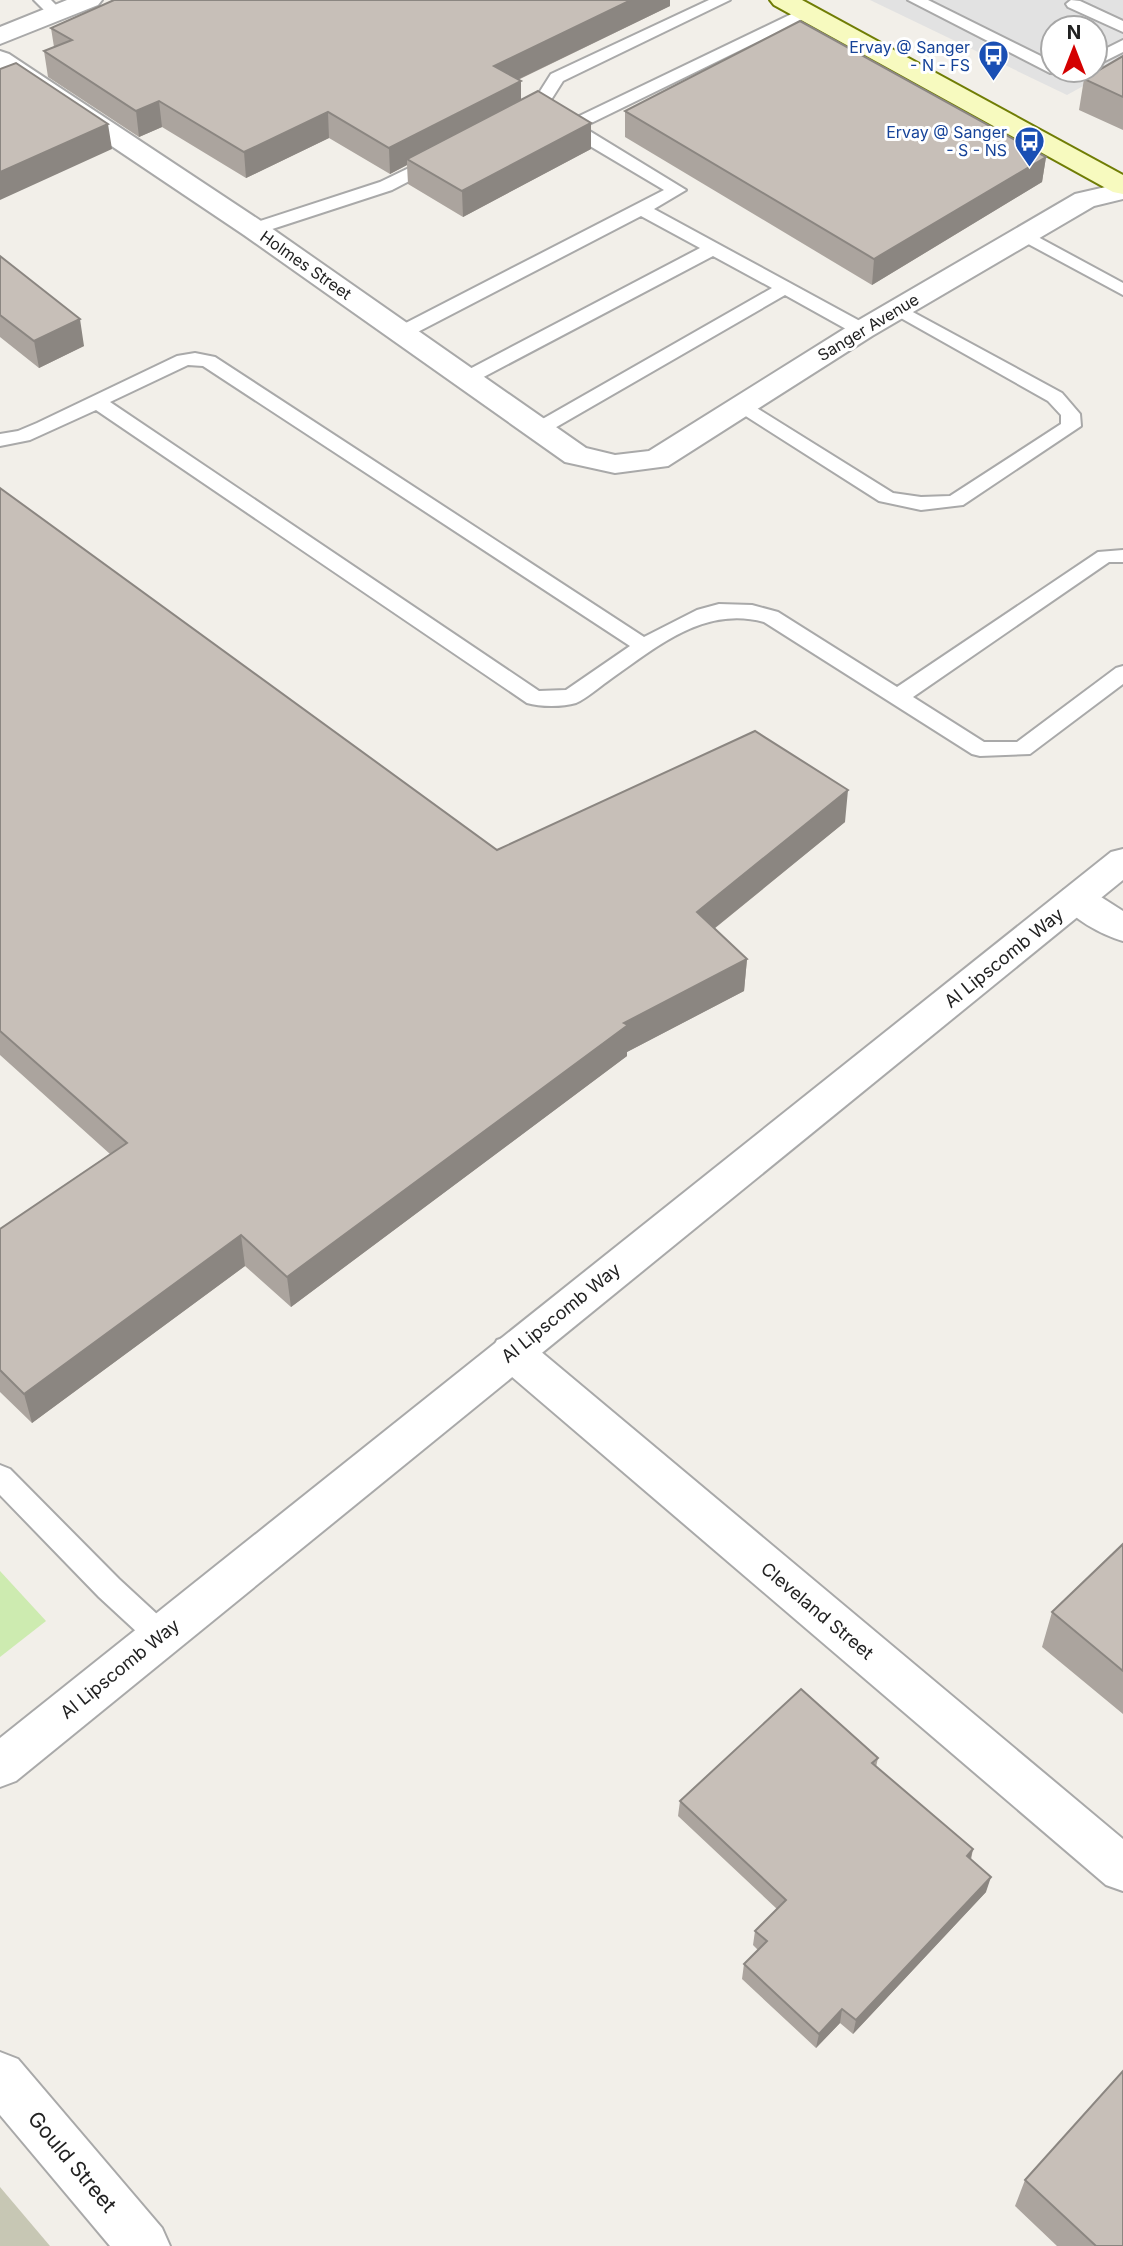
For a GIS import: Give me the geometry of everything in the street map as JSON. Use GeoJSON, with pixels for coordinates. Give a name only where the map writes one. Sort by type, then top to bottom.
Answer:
{"type":"FeatureCollection","features":[{"type":"Feature","properties":{"kind":"main road"},"geometry":{"type":"LineString","coordinates":[[794,6],[1123,186]]}},
{"type":"Feature","properties":{"kind":"street"},"geometry":{"type":"LineString","coordinates":[[0,36],[49,7],[89,0]]}},
{"type":"Feature","properties":{"kind":"street","name":"Holmes Street"},"geometry":{"type":"LineString","coordinates":[[0,59],[254,229],[469,377],[576,455],[615,464]]}},
{"type":"Feature","properties":{"kind":"street","name":"Sanger Avenue"},"geometry":{"type":"LineString","coordinates":[[615,464],[657,458],[862,330],[1025,234],[1085,200],[1123,191]]}},
{"type":"Feature","properties":{"kind":"street","name":"Al Lipscomb Way"},"geometry":{"type":"LineString","coordinates":[[0,1766],[1123,861]]}},
{"type":"Feature","properties":{"kind":"street"},"geometry":{"type":"LineString","coordinates":[[1077,900],[1123,928]]}},
{"type":"Feature","properties":{"kind":"street","name":"Cleveland Street"},"geometry":{"type":"LineString","coordinates":[[512,1352],[1123,1869]]}},
{"type":"Feature","properties":{"kind":"street","name":"Gould Street"},"geometry":{"type":"LineString","coordinates":[[0,2077],[144,2246]]}},
{"type":"Feature","properties":{"kind":"lane"},"geometry":{"type":"LineString","coordinates":[[503,125],[538,107],[557,78],[722,0]]}},
{"type":"Feature","properties":{"kind":"lane"},"geometry":{"type":"LineString","coordinates":[[916,0],[1039,61]]}},
{"type":"Feature","properties":{"kind":"lane"},"geometry":{"type":"LineString","coordinates":[[1074,2],[1123,27]]}},
{"type":"Feature","properties":{"kind":"lane"},"geometry":{"type":"LineString","coordinates":[[571,127],[794,6]]}},
{"type":"Feature","properties":{"kind":"lane"},"geometry":{"type":"LineString","coordinates":[[403,332],[677,190],[538,107]]}},
{"type":"Feature","properties":{"kind":"lane"},"geometry":{"type":"LineString","coordinates":[[254,229],[386,186],[456,150]]}},
{"type":"Feature","properties":{"kind":"lane"},"geometry":{"type":"LineString","coordinates":[[641,209],[862,330]]}},
{"type":"Feature","properties":{"kind":"lane"},"geometry":{"type":"LineString","coordinates":[[1025,234],[1123,290]]}},
{"type":"Feature","properties":{"kind":"lane"},"geometry":{"type":"LineString","coordinates":[[469,377],[712,248]]}},
{"type":"Feature","properties":{"kind":"lane"},"geometry":{"type":"LineString","coordinates":[[538,429],[783,289]]}},
{"type":"Feature","properties":{"kind":"lane"},"geometry":{"type":"LineString","coordinates":[[740,406],[886,497],[913,505],[938,505],[956,501],[1071,426],[1070,414],[1055,397],[898,309]]}},
{"type":"Feature","properties":{"kind":"lane"},"geometry":{"type":"LineString","coordinates":[[0,440],[23,436],[184,360],[208,361],[644,646]]}},
{"type":"Feature","properties":{"kind":"lane"},"geometry":{"type":"LineString","coordinates":[[97,402],[535,698],[571,697],[644,646],[694,616],[734,609],[753,610],[771,617],[980,749],[1022,749],[1123,673]]}},
{"type":"Feature","properties":{"kind":"lane"},"geometry":{"type":"LineString","coordinates":[[899,696],[1105,556],[1123,556]]}},
{"type":"Feature","properties":{"kind":"lane"},"geometry":{"type":"LineString","coordinates":[[0,1477],[109,1588],[161,1636]]}},
{"type":"Feature","properties":{"kind":"shaded area"},"geometry":{"type":"Polygon","coordinates":[[[870,0],[1123,0],[1123,64],[1109,72],[1109,14],[1039,14],[1039,81],[870,0]]]}},
{"type":"Feature","properties":{"kind":"shaded area"},"geometry":{"type":"Polygon","coordinates":[[[1044,84],[1087,84],[1067,95],[1044,84]]]}},
{"type":"Feature","properties":{"kind":"shaded area"},"geometry":{"type":"Polygon","coordinates":[[[0,2187],[50,2246],[0,2246],[0,2187]]]}},
{"type":"Feature","properties":{"kind":"green space"},"geometry":{"type":"Polygon","coordinates":[[[0,1571],[46,1621],[0,1657],[0,1571]]]}},
{"type":"Feature","properties":{"kind":"building"},"geometry":{"type":"Polygon","coordinates":[[[114,0],[631,0],[494,66],[521,81],[389,148],[328,112],[244,152],[159,101],[136,111],[44,51],[72,40],[51,28],[114,0]]]}},
{"type":"Feature","properties":{"kind":"building"},"geometry":{"type":"Polygon","coordinates":[[[800,21],[1046,157],[874,259],[625,111],[800,21]]]}},
{"type":"Feature","properties":{"kind":"building"},"geometry":{"type":"Polygon","coordinates":[[[1123,56],[1123,97],[1095,84],[1109,84],[1109,64],[1123,56]]]}},
{"type":"Feature","properties":{"kind":"building"},"geometry":{"type":"Polygon","coordinates":[[[16,63],[108,124],[0,172],[0,69],[16,63]]]}},
{"type":"Feature","properties":{"kind":"building"},"geometry":{"type":"Polygon","coordinates":[[[538,91],[591,123],[462,191],[407,159],[538,91]]]}},
{"type":"Feature","properties":{"kind":"building"},"geometry":{"type":"Polygon","coordinates":[[[0,256],[80,319],[34,341],[0,315],[0,256]]]}},
{"type":"Feature","properties":{"kind":"building"},"geometry":{"type":"Polygon","coordinates":[[[0,488],[497,850],[755,731],[848,790],[697,912],[747,959],[624,1023],[628,1025],[287,1277],[241,1235],[24,1394],[0,1370],[0,1229],[127,1143],[0,1031],[0,488]]]}},
{"type":"Feature","properties":{"kind":"building"},"geometry":{"type":"Polygon","coordinates":[[[1123,1544],[1123,1671],[1052,1612],[1123,1544]]]}},
{"type":"Feature","properties":{"kind":"building"},"geometry":{"type":"Polygon","coordinates":[[[801,1689],[878,1758],[872,1763],[973,1849],[967,1856],[991,1877],[856,2020],[842,2009],[819,2034],[744,1964],[767,1941],[755,1931],[786,1900],[680,1801],[801,1689]]]}},
{"type":"Feature","properties":{"kind":"building"},"geometry":{"type":"Polygon","coordinates":[[[1123,2071],[1123,2246],[1096,2246],[1025,2180],[1123,2071]]]}},
{"type":"Feature","properties":{"kind":"place","name":"Ervay @ Sanger - N - FS"},"geometry":{"type":"Point","coordinates":[993,83]}},
{"type":"Feature","properties":{"kind":"place","name":"Ervay @ Sanger - S - NS"},"geometry":{"type":"Point","coordinates":[1030,168]}}]}
